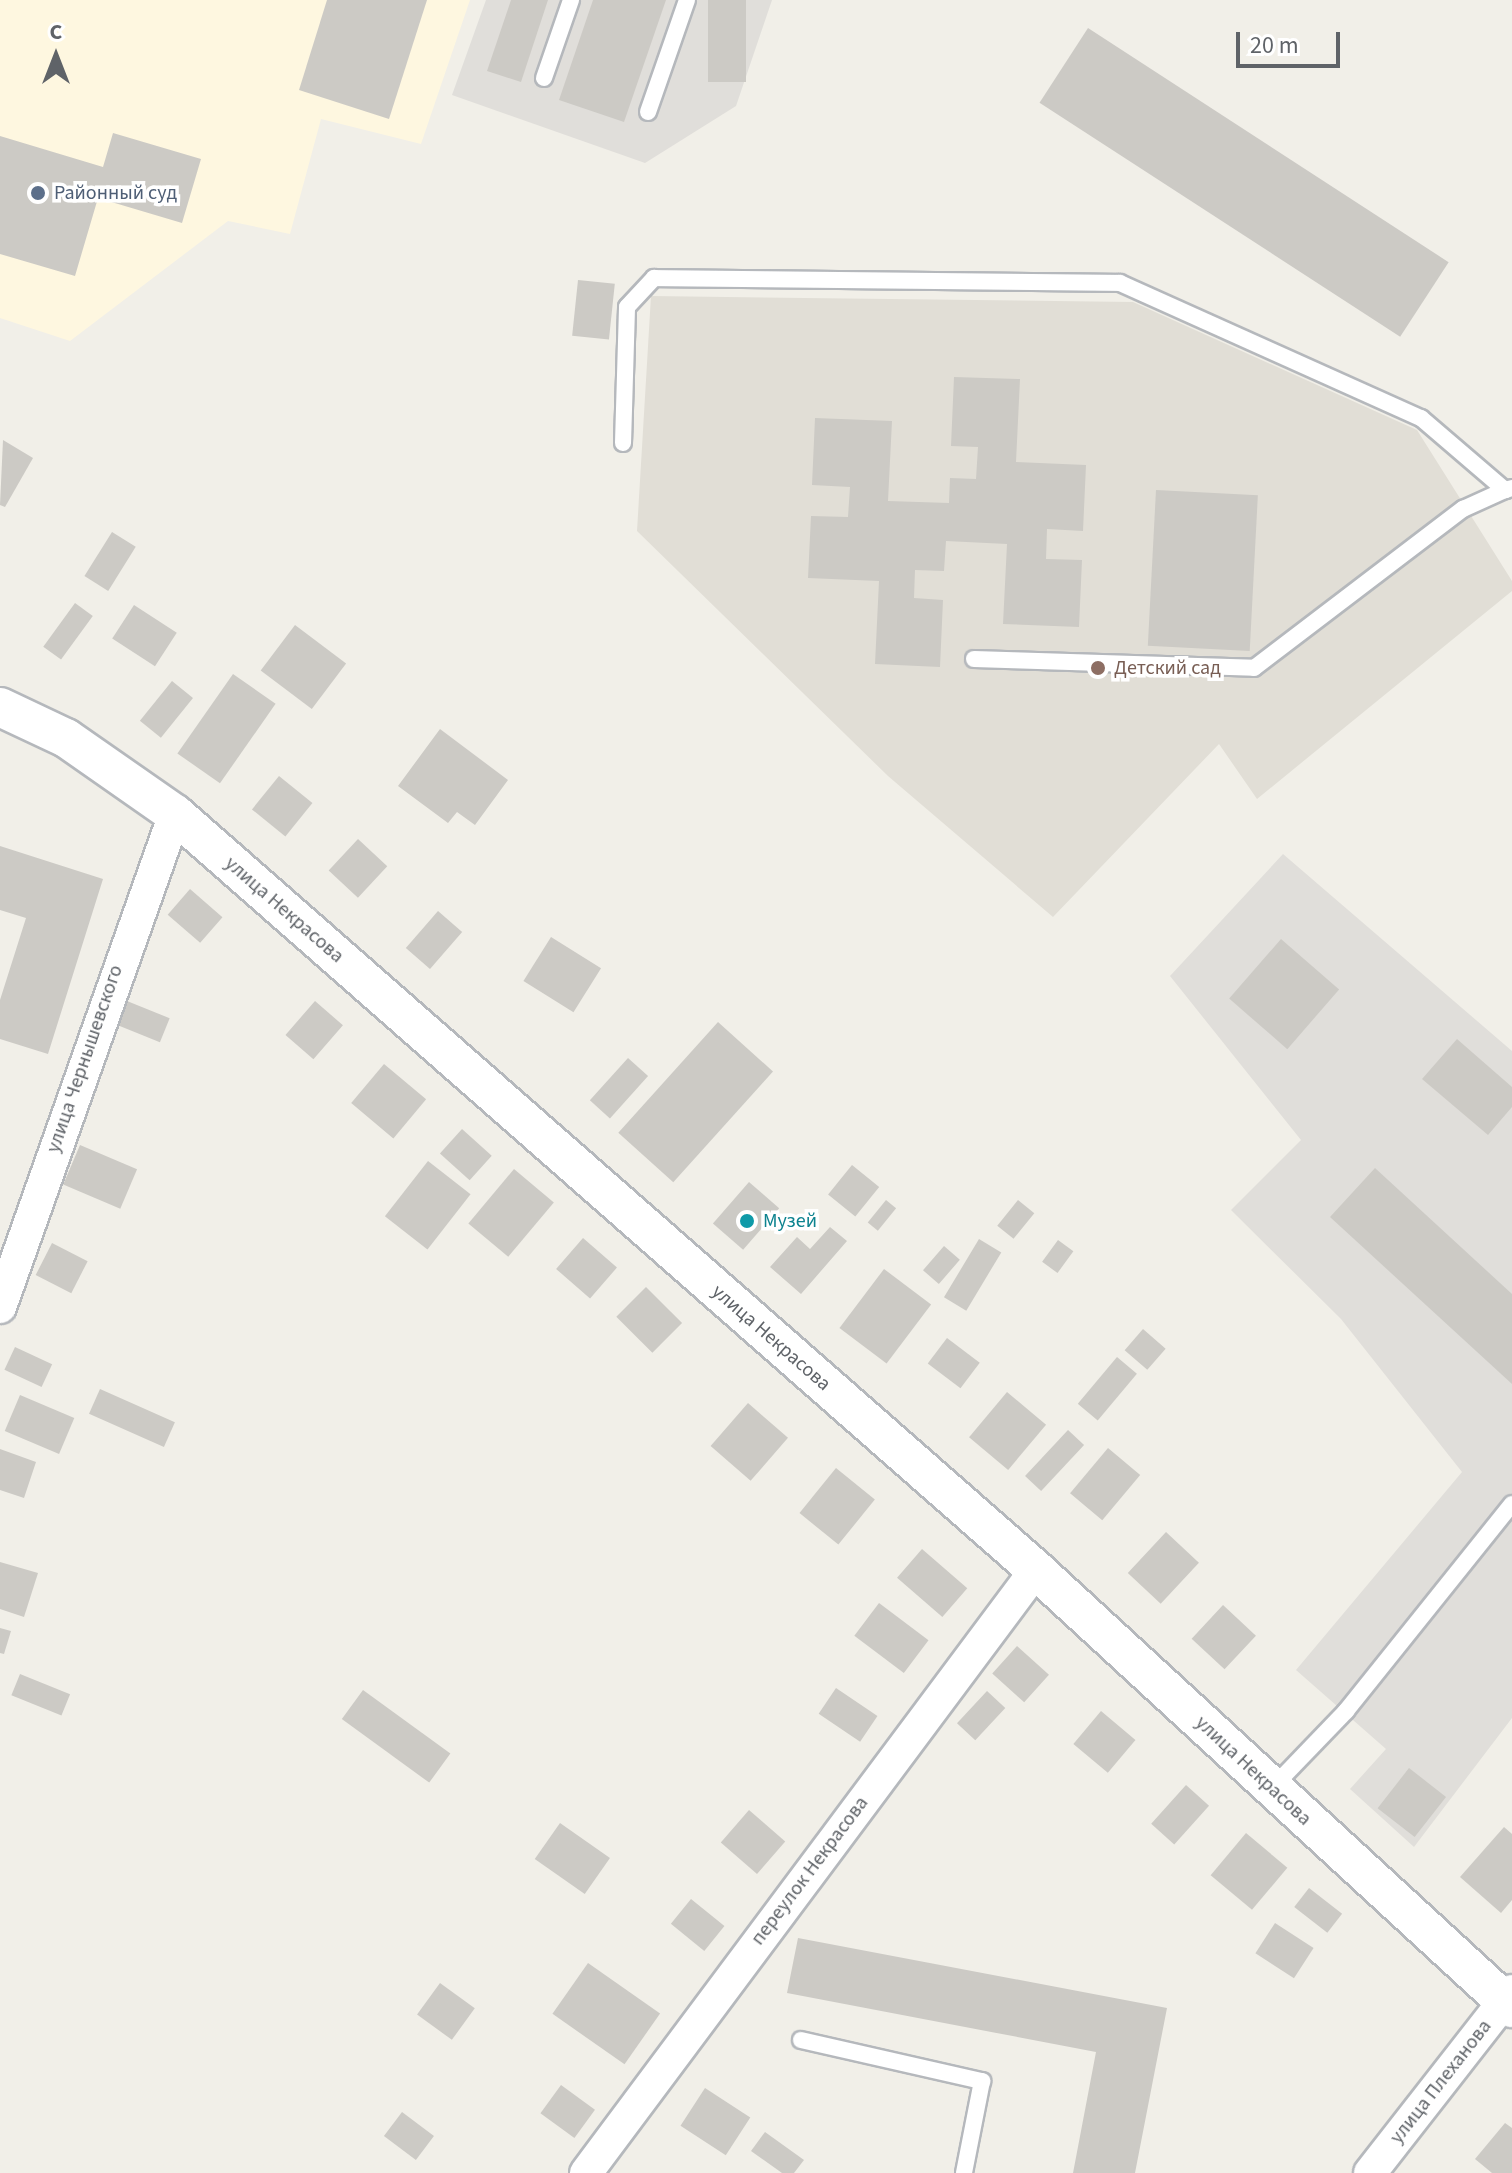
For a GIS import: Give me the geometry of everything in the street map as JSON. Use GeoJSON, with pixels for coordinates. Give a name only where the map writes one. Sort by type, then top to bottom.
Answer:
{"type":"FeatureCollection","features":[{"type":"Feature","properties":{"kind":"street","name":"улица Некрасова"},"geometry":{"type":"LineString","coordinates":[[0,707],[66,738],[175,814],[1036,1570],[1272,1788],[1509,2000]]}},
{"type":"Feature","properties":{"kind":"street","name":"улица Чернышевского"},"geometry":{"type":"LineString","coordinates":[[0,1307],[153,866],[175,814]]}},
{"type":"Feature","properties":{"kind":"street","name":"переулок Некрасова"},"geometry":{"type":"LineString","coordinates":[[586,2173],[1036,1570]]}},
{"type":"Feature","properties":{"kind":"street","name":"улица Плеханова"},"geometry":{"type":"LineString","coordinates":[[1370,2173],[1509,2000]]}},
{"type":"Feature","properties":{"kind":"lane"},"geometry":{"type":"LineString","coordinates":[[544,78],[571,0]]}},
{"type":"Feature","properties":{"kind":"lane"},"geometry":{"type":"LineString","coordinates":[[648,112],[687,0]]}},
{"type":"Feature","properties":{"kind":"lane"},"geometry":{"type":"LineString","coordinates":[[623,443],[627,307],[654,278],[1120,283],[1421,418],[1508,489],[1463,509],[1254,668],[974,659]]}},
{"type":"Feature","properties":{"kind":"lane"},"geometry":{"type":"LineString","coordinates":[[1272,1788],[1346,1711],[1512,1504]]}},
{"type":"Feature","properties":{"kind":"lane"},"geometry":{"type":"LineString","coordinates":[[801,2040],[982,2081],[964,2173]]}},
{"type":"Feature","properties":{"kind":"shaded area"},"geometry":{"type":"Polygon","coordinates":[[[0,0],[470,0],[421,144],[321,119],[290,234],[228,221],[70,341],[0,318],[0,0]]]}},
{"type":"Feature","properties":{"kind":"shaded area"},"geometry":{"type":"Polygon","coordinates":[[[486,0],[772,0],[736,106],[645,163],[452,95],[486,0]]]}},
{"type":"Feature","properties":{"kind":"shaded area","name":"Детский сад"},"geometry":{"type":"Polygon","coordinates":[[[651,296],[1133,302],[1417,430],[1512,581],[1512,591],[1257,799],[1219,744],[1053,917],[888,776],[637,531],[651,296]]]}},
{"type":"Feature","properties":{"kind":"shaded area"},"geometry":{"type":"Polygon","coordinates":[[[1283,854],[1512,1051],[1512,1718],[1414,1847],[1350,1789],[1386,1749],[1296,1670],[1462,1472],[1341,1319],[1231,1210],[1301,1140],[1170,976],[1283,854]]]}},
{"type":"Feature","properties":{"kind":"building"},"geometry":{"type":"Polygon","coordinates":[[[327,0],[427,0],[389,119],[299,90],[327,0]]]}},
{"type":"Feature","properties":{"kind":"building"},"geometry":{"type":"Polygon","coordinates":[[[511,0],[548,0],[521,82],[487,71],[511,0]]]}},
{"type":"Feature","properties":{"kind":"building"},"geometry":{"type":"Polygon","coordinates":[[[593,0],[666,0],[624,122],[559,100],[593,0]]]}},
{"type":"Feature","properties":{"kind":"building"},"geometry":{"type":"Polygon","coordinates":[[[708,0],[746,0],[746,82],[708,82],[708,0]]]}},
{"type":"Feature","properties":{"kind":"building"},"geometry":{"type":"Polygon","coordinates":[[[1088,28],[1449,262],[1400,337],[1040,103],[1088,28]]]}},
{"type":"Feature","properties":{"kind":"building"},"geometry":{"type":"Polygon","coordinates":[[[113,133],[201,159],[182,223],[98,198],[75,276],[0,254],[0,136],[103,167],[113,133]]]}},
{"type":"Feature","properties":{"kind":"building"},"geometry":{"type":"Polygon","coordinates":[[[578,280],[615,284],[609,340],[572,336],[578,280]]]}},
{"type":"Feature","properties":{"kind":"building"},"geometry":{"type":"Polygon","coordinates":[[[954,377],[1020,379],[1016,462],[1086,465],[1083,531],[1047,529],[1046,559],[1082,560],[1079,627],[1003,624],[1007,544],[946,541],[944,571],[915,570],[914,598],[943,600],[940,667],[875,664],[879,581],[808,578],[811,516],[848,517],[850,487],[812,485],[815,418],[892,421],[888,501],[949,503],[950,478],[976,479],[978,447],[951,446],[954,377]]]}},
{"type":"Feature","properties":{"kind":"building"},"geometry":{"type":"Polygon","coordinates":[[[3,440],[33,458],[5,507],[0,505],[3,440]]]}},
{"type":"Feature","properties":{"kind":"building"},"geometry":{"type":"Polygon","coordinates":[[[1156,490],[1258,495],[1250,651],[1148,646],[1156,490]]]}},
{"type":"Feature","properties":{"kind":"building"},"geometry":{"type":"Polygon","coordinates":[[[112,532],[136,547],[108,591],[84,576],[112,532]]]}},
{"type":"Feature","properties":{"kind":"building"},"geometry":{"type":"Polygon","coordinates":[[[75,603],[93,616],[61,660],[43,647],[75,603]]]}},
{"type":"Feature","properties":{"kind":"building"},"geometry":{"type":"Polygon","coordinates":[[[134,605],[177,633],[155,666],[112,639],[134,605]]]}},
{"type":"Feature","properties":{"kind":"building"},"geometry":{"type":"Polygon","coordinates":[[[295,625],[346,664],[312,709],[261,671],[295,625]]]}},
{"type":"Feature","properties":{"kind":"building"},"geometry":{"type":"Polygon","coordinates":[[[233,674],[276,704],[220,783],[177,753],[233,674]]]}},
{"type":"Feature","properties":{"kind":"building"},"geometry":{"type":"Polygon","coordinates":[[[172,681],[193,698],[161,738],[140,721],[172,681]]]}},
{"type":"Feature","properties":{"kind":"building"},"geometry":{"type":"Polygon","coordinates":[[[440,729],[508,780],[475,825],[457,812],[448,823],[398,786],[440,729]]]}},
{"type":"Feature","properties":{"kind":"building"},"geometry":{"type":"Polygon","coordinates":[[[279,776],[312,803],[285,836],[252,809],[279,776]]]}},
{"type":"Feature","properties":{"kind":"building"},"geometry":{"type":"Polygon","coordinates":[[[358,839],[387,866],[358,898],[329,870],[358,839]]]}},
{"type":"Feature","properties":{"kind":"building"},"geometry":{"type":"Polygon","coordinates":[[[0,846],[103,879],[48,1054],[0,1039],[0,1000],[26,918],[0,910],[0,846]]]}},
{"type":"Feature","properties":{"kind":"building"},"geometry":{"type":"Polygon","coordinates":[[[190,889],[222,917],[200,943],[168,915],[190,889]]]}},
{"type":"Feature","properties":{"kind":"building"},"geometry":{"type":"Polygon","coordinates":[[[438,911],[462,932],[430,969],[406,948],[438,911]]]}},
{"type":"Feature","properties":{"kind":"building"},"geometry":{"type":"Polygon","coordinates":[[[551,937],[601,968],[573,1012],[523,981],[551,937]]]}},
{"type":"Feature","properties":{"kind":"building"},"geometry":{"type":"Polygon","coordinates":[[[1281,939],[1339,990],[1287,1049],[1229,999],[1281,939]]]}},
{"type":"Feature","properties":{"kind":"building"},"geometry":{"type":"Polygon","coordinates":[[[127,1001],[170,1018],[160,1042],[117,1025],[127,1001]]]}},
{"type":"Feature","properties":{"kind":"building"},"geometry":{"type":"Polygon","coordinates":[[[315,1001],[343,1025],[313,1059],[285,1035],[315,1001]]]}},
{"type":"Feature","properties":{"kind":"building"},"geometry":{"type":"Polygon","coordinates":[[[718,1022],[773,1072],[673,1182],[618,1133],[718,1022]]]}},
{"type":"Feature","properties":{"kind":"building"},"geometry":{"type":"Polygon","coordinates":[[[1457,1039],[1512,1087],[1512,1107],[1488,1135],[1422,1079],[1457,1039]]]}},
{"type":"Feature","properties":{"kind":"building"},"geometry":{"type":"Polygon","coordinates":[[[628,1058],[648,1076],[610,1118],[590,1100],[628,1058]]]}},
{"type":"Feature","properties":{"kind":"building"},"geometry":{"type":"Polygon","coordinates":[[[384,1064],[426,1099],[393,1138],[351,1103],[384,1064]]]}},
{"type":"Feature","properties":{"kind":"building"},"geometry":{"type":"Polygon","coordinates":[[[462,1129],[492,1156],[470,1180],[440,1154],[462,1129]]]}},
{"type":"Feature","properties":{"kind":"building"},"geometry":{"type":"Polygon","coordinates":[[[80,1145],[137,1169],[120,1209],[63,1185],[80,1145]]]}},
{"type":"Feature","properties":{"kind":"building"},"geometry":{"type":"Polygon","coordinates":[[[428,1161],[471,1194],[427,1249],[385,1216],[428,1161]]]}},
{"type":"Feature","properties":{"kind":"building"},"geometry":{"type":"Polygon","coordinates":[[[852,1165],[879,1187],[855,1217],[828,1195],[852,1165]]]}},
{"type":"Feature","properties":{"kind":"building"},"geometry":{"type":"Polygon","coordinates":[[[1375,1168],[1512,1294],[1512,1384],[1330,1217],[1375,1168]]]}},
{"type":"Feature","properties":{"kind":"building"},"geometry":{"type":"Polygon","coordinates":[[[514,1169],[554,1202],[508,1257],[468,1223],[514,1169]]]}},
{"type":"Feature","properties":{"kind":"building"},"geometry":{"type":"Polygon","coordinates":[[[749,1182],[779,1208],[743,1250],[713,1224],[749,1182]]]}},
{"type":"Feature","properties":{"kind":"building"},"geometry":{"type":"Polygon","coordinates":[[[886,1200],[896,1208],[878,1231],[868,1223],[886,1200]]]}},
{"type":"Feature","properties":{"kind":"building"},"geometry":{"type":"Polygon","coordinates":[[[1018,1200],[1034,1213],[1014,1239],[997,1226],[1018,1200]]]}},
{"type":"Feature","properties":{"kind":"building"},"geometry":{"type":"Polygon","coordinates":[[[830,1227],[847,1241],[801,1294],[770,1267],[797,1237],[810,1249],[830,1227]]]}},
{"type":"Feature","properties":{"kind":"building"},"geometry":{"type":"Polygon","coordinates":[[[583,1238],[617,1268],[590,1298],[556,1269],[583,1238]]]}},
{"type":"Feature","properties":{"kind":"building"},"geometry":{"type":"Polygon","coordinates":[[[979,1239],[1001,1252],[966,1311],[944,1297],[979,1239]]]}},
{"type":"Feature","properties":{"kind":"building"},"geometry":{"type":"Polygon","coordinates":[[[1058,1240],[1073,1251],[1058,1273],[1042,1262],[1058,1240]]]}},
{"type":"Feature","properties":{"kind":"building"},"geometry":{"type":"Polygon","coordinates":[[[52,1243],[88,1261],[71,1293],[36,1275],[52,1243]]]}},
{"type":"Feature","properties":{"kind":"building"},"geometry":{"type":"Polygon","coordinates":[[[944,1246],[960,1260],[939,1284],[923,1270],[944,1246]]]}},
{"type":"Feature","properties":{"kind":"building"},"geometry":{"type":"Polygon","coordinates":[[[884,1269],[931,1305],[887,1364],[839,1328],[884,1269]]]}},
{"type":"Feature","properties":{"kind":"building"},"geometry":{"type":"Polygon","coordinates":[[[646,1287],[682,1323],[652,1353],[616,1317],[646,1287]]]}},
{"type":"Feature","properties":{"kind":"building"},"geometry":{"type":"Polygon","coordinates":[[[1143,1329],[1166,1349],[1147,1370],[1125,1350],[1143,1329]]]}},
{"type":"Feature","properties":{"kind":"building"},"geometry":{"type":"Polygon","coordinates":[[[947,1338],[980,1363],[960,1388],[928,1364],[947,1338]]]}},
{"type":"Feature","properties":{"kind":"building"},"geometry":{"type":"Polygon","coordinates":[[[15,1347],[52,1364],[42,1387],[4,1370],[15,1347]]]}},
{"type":"Feature","properties":{"kind":"building"},"geometry":{"type":"Polygon","coordinates":[[[1117,1357],[1137,1374],[1098,1420],[1078,1404],[1117,1357]]]}},
{"type":"Feature","properties":{"kind":"building"},"geometry":{"type":"Polygon","coordinates":[[[100,1389],[175,1422],[164,1447],[89,1414],[100,1389]]]}},
{"type":"Feature","properties":{"kind":"building"},"geometry":{"type":"Polygon","coordinates":[[[1007,1392],[1046,1425],[1008,1470],[969,1437],[1007,1392]]]}},
{"type":"Feature","properties":{"kind":"building"},"geometry":{"type":"Polygon","coordinates":[[[20,1395],[74,1418],[59,1454],[5,1431],[20,1395]]]}},
{"type":"Feature","properties":{"kind":"building"},"geometry":{"type":"Polygon","coordinates":[[[748,1403],[788,1438],[751,1481],[711,1446],[748,1403]]]}},
{"type":"Feature","properties":{"kind":"building"},"geometry":{"type":"Polygon","coordinates":[[[1068,1430],[1084,1445],[1041,1491],[1025,1476],[1068,1430]]]}},
{"type":"Feature","properties":{"kind":"building"},"geometry":{"type":"Polygon","coordinates":[[[1108,1448],[1140,1475],[1102,1520],[1070,1493],[1108,1448]]]}},
{"type":"Feature","properties":{"kind":"building"},"geometry":{"type":"Polygon","coordinates":[[[0,1449],[36,1462],[24,1498],[0,1490],[0,1449]]]}},
{"type":"Feature","properties":{"kind":"building"},"geometry":{"type":"Polygon","coordinates":[[[836,1468],[875,1499],[838,1545],[799,1513],[836,1468]]]}},
{"type":"Feature","properties":{"kind":"building"},"geometry":{"type":"Polygon","coordinates":[[[1166,1532],[1199,1563],[1161,1604],[1128,1573],[1166,1532]]]}},
{"type":"Feature","properties":{"kind":"building"},"geometry":{"type":"Polygon","coordinates":[[[922,1549],[967,1588],[942,1617],[897,1578],[922,1549]]]}},
{"type":"Feature","properties":{"kind":"building"},"geometry":{"type":"Polygon","coordinates":[[[0,1562],[38,1573],[24,1617],[0,1609],[0,1562]]]}},
{"type":"Feature","properties":{"kind":"building"},"geometry":{"type":"Polygon","coordinates":[[[879,1603],[929,1640],[904,1673],[854,1636],[879,1603]]]}},
{"type":"Feature","properties":{"kind":"building"},"geometry":{"type":"Polygon","coordinates":[[[1223,1605],[1256,1636],[1225,1669],[1192,1639],[1223,1605]]]}},
{"type":"Feature","properties":{"kind":"building"},"geometry":{"type":"Polygon","coordinates":[[[0,1628],[11,1631],[4,1654],[0,1653],[0,1628]]]}},
{"type":"Feature","properties":{"kind":"building"},"geometry":{"type":"Polygon","coordinates":[[[1017,1646],[1049,1675],[1024,1702],[992,1673],[1017,1646]]]}},
{"type":"Feature","properties":{"kind":"building"},"geometry":{"type":"Polygon","coordinates":[[[20,1674],[70,1694],[61,1716],[11,1695],[20,1674]]]}},
{"type":"Feature","properties":{"kind":"building"},"geometry":{"type":"Polygon","coordinates":[[[836,1688],[877,1716],[860,1742],[819,1714],[836,1688]]]}},
{"type":"Feature","properties":{"kind":"building"},"geometry":{"type":"Polygon","coordinates":[[[363,1690],[450,1753],[429,1783],[342,1719],[363,1690]]]}},
{"type":"Feature","properties":{"kind":"building"},"geometry":{"type":"Polygon","coordinates":[[[987,1691],[1005,1708],[975,1740],[957,1723],[987,1691]]]}},
{"type":"Feature","properties":{"kind":"building"},"geometry":{"type":"Polygon","coordinates":[[[1101,1711],[1135,1740],[1108,1773],[1073,1744],[1101,1711]]]}},
{"type":"Feature","properties":{"kind":"building"},"geometry":{"type":"Polygon","coordinates":[[[1409,1768],[1446,1797],[1415,1837],[1378,1808],[1409,1768]]]}},
{"type":"Feature","properties":{"kind":"building"},"geometry":{"type":"Polygon","coordinates":[[[1186,1785],[1209,1806],[1174,1844],[1151,1824],[1186,1785]]]}},
{"type":"Feature","properties":{"kind":"building"},"geometry":{"type":"Polygon","coordinates":[[[749,1810],[785,1841],[757,1874],[721,1842],[749,1810]]]}},
{"type":"Feature","properties":{"kind":"building"},"geometry":{"type":"Polygon","coordinates":[[[560,1823],[610,1858],[585,1894],[535,1859],[560,1823]]]}},
{"type":"Feature","properties":{"kind":"building"},"geometry":{"type":"Polygon","coordinates":[[[1504,1827],[1512,1834],[1512,1900],[1501,1913],[1460,1877],[1504,1827]]]}},
{"type":"Feature","properties":{"kind":"building"},"geometry":{"type":"Polygon","coordinates":[[[1246,1833],[1287,1868],[1252,1910],[1211,1875],[1246,1833]]]}},
{"type":"Feature","properties":{"kind":"building"},"geometry":{"type":"Polygon","coordinates":[[[1309,1888],[1342,1914],[1327,1933],[1294,1907],[1309,1888]]]}},
{"type":"Feature","properties":{"kind":"building"},"geometry":{"type":"Polygon","coordinates":[[[691,1899],[724,1926],[704,1951],[671,1924],[691,1899]]]}},
{"type":"Feature","properties":{"kind":"building"},"geometry":{"type":"Polygon","coordinates":[[[1275,1923],[1314,1948],[1294,1978],[1255,1953],[1275,1923]]]}},
{"type":"Feature","properties":{"kind":"building"},"geometry":{"type":"Polygon","coordinates":[[[798,1938],[1167,2008],[1135,2173],[1073,2173],[1096,2052],[787,1993],[798,1938]]]}},
{"type":"Feature","properties":{"kind":"building"},"geometry":{"type":"Polygon","coordinates":[[[588,1963],[660,2013],[625,2064],[552,2014],[588,1963]]]}},
{"type":"Feature","properties":{"kind":"building"},"geometry":{"type":"Polygon","coordinates":[[[440,1983],[475,2008],[452,2040],[417,2015],[440,1983]]]}},
{"type":"Feature","properties":{"kind":"building"},"geometry":{"type":"Polygon","coordinates":[[[561,2085],[595,2110],[574,2138],[540,2113],[561,2085]]]}},
{"type":"Feature","properties":{"kind":"building"},"geometry":{"type":"Polygon","coordinates":[[[705,2088],[750,2117],[726,2155],[680,2126],[705,2088]]]}},
{"type":"Feature","properties":{"kind":"building"},"geometry":{"type":"Polygon","coordinates":[[[402,2112],[434,2136],[416,2160],[384,2136],[402,2112]]]}},
{"type":"Feature","properties":{"kind":"building"},"geometry":{"type":"Polygon","coordinates":[[[1505,2123],[1512,2128],[1512,2173],[1492,2173],[1475,2159],[1505,2123]]]}},
{"type":"Feature","properties":{"kind":"building"},"geometry":{"type":"Polygon","coordinates":[[[765,2132],[804,2160],[794,2173],[782,2173],[751,2151],[765,2132]]]}},
{"type":"Feature","properties":{"kind":"place","name":"Районный суд"},"geometry":{"type":"Point","coordinates":[38,193]}},
{"type":"Feature","properties":{"kind":"place","name":"Детский сад"},"geometry":{"type":"Point","coordinates":[1098,668]}},
{"type":"Feature","properties":{"kind":"place","name":"Музей"},"geometry":{"type":"Point","coordinates":[747,1221]}}]}
